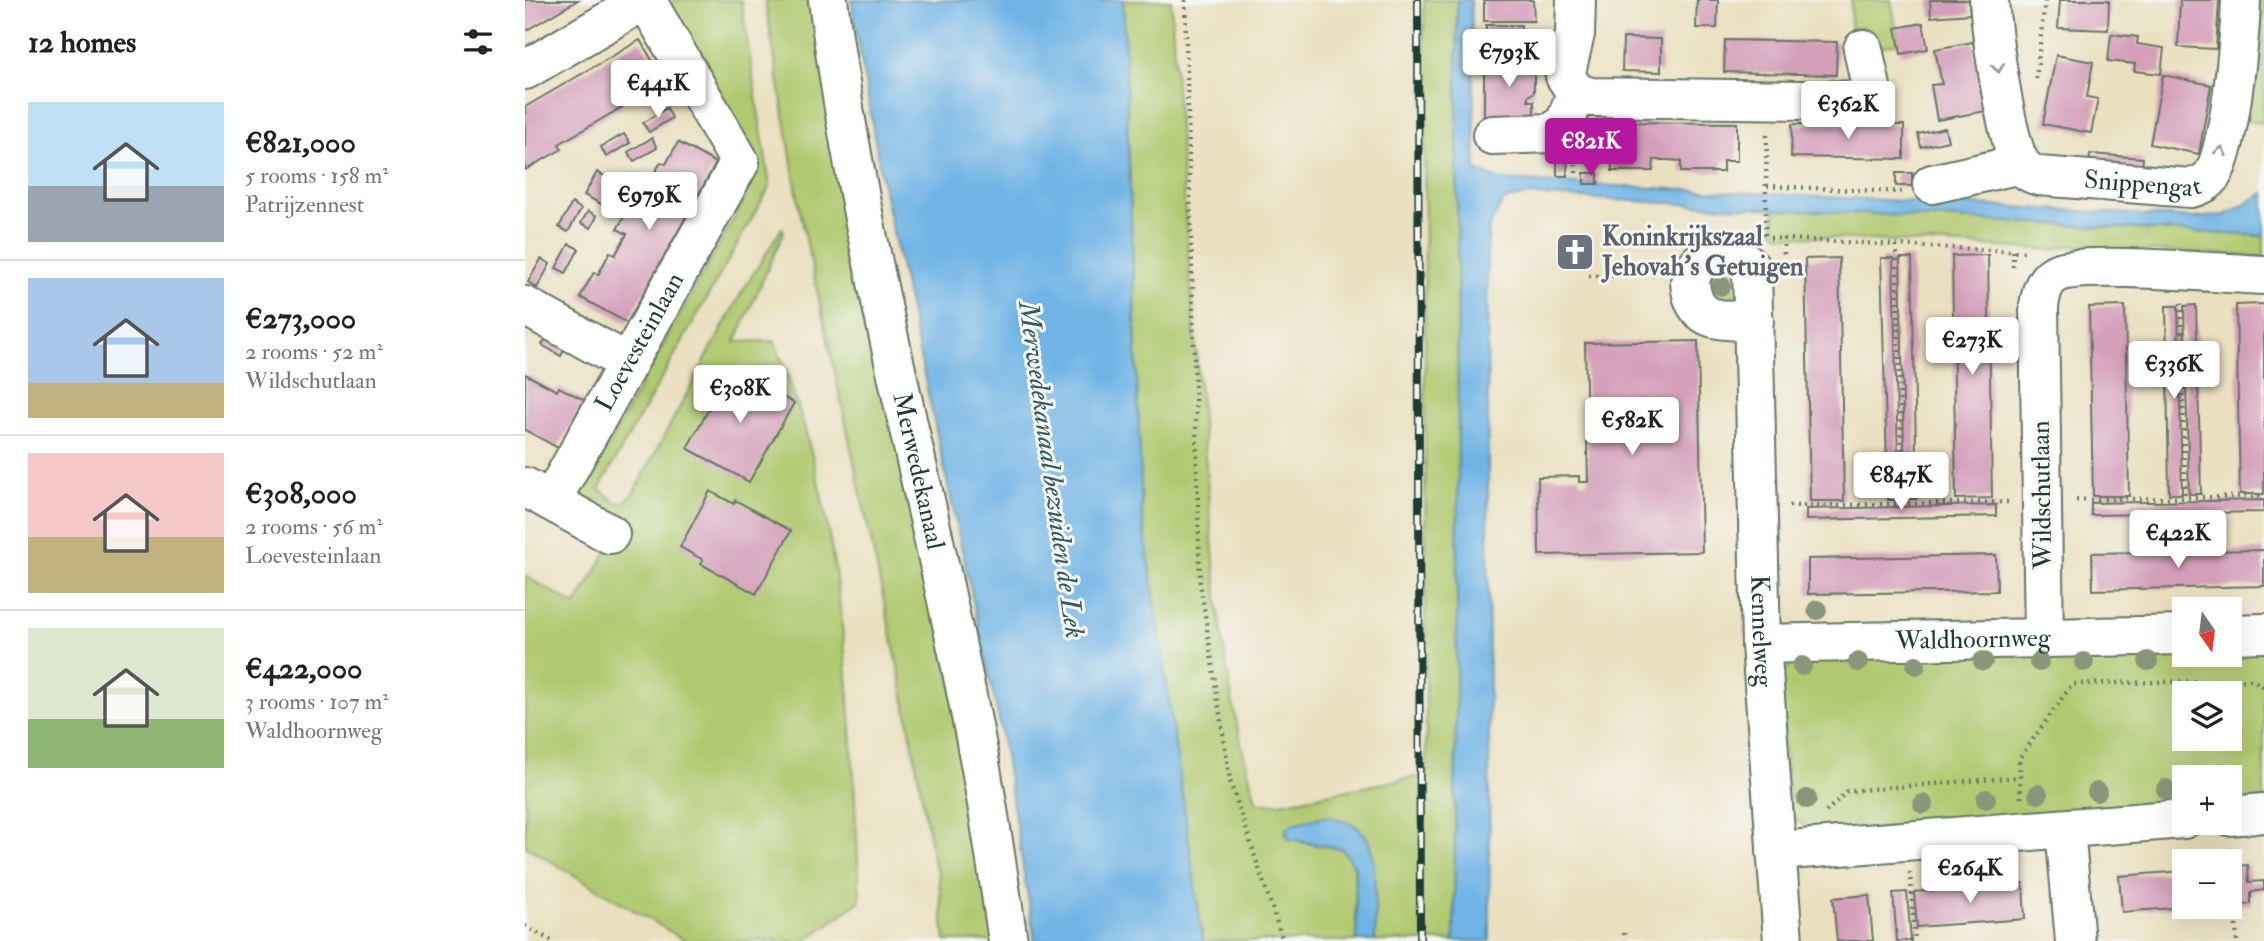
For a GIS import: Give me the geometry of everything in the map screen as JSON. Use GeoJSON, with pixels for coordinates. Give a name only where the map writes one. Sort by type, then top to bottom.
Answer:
{"type":"FeatureCollection","features":[{"type":"Feature","properties":{"kind":"street"},"geometry":{"type":"LineString","coordinates":[[525,70],[645,0]]}},
{"type":"Feature","properties":{"kind":"street","name":"Loevesteinlaan"},"geometry":{"type":"LineString","coordinates":[[610,534],[538,494],[628,363],[740,162],[645,0]]}},
{"type":"Feature","properties":{"kind":"street","name":"Merwedekanaal"},"geometry":{"type":"LineString","coordinates":[[828,0],[849,147],[886,335],[976,740],[1008,941]]}},
{"type":"Feature","properties":{"kind":"street"},"geometry":{"type":"LineString","coordinates":[[1576,0],[1575,34],[1565,69],[1568,83],[1576,92],[1590,97],[1874,101],[1863,49]]}},
{"type":"Feature","properties":{"kind":"street"},"geometry":{"type":"LineString","coordinates":[[1932,184],[2021,164],[2001,87],[1989,0]]}},
{"type":"Feature","properties":{"kind":"street","name":"Snippengat"},"geometry":{"type":"LineString","coordinates":[[2021,164],[2039,176],[2191,188],[2210,179],[2218,163],[2226,128],[2236,69],[2241,0]]}},
{"type":"Feature","properties":{"kind":"street"},"geometry":{"type":"LineString","coordinates":[[1492,135],[1553,133],[1566,121],[1576,92]]}},
{"type":"Feature","properties":{"kind":"street"},"geometry":{"type":"LineString","coordinates":[[2062,271],[2084,267],[2264,275]]}},
{"type":"Feature","properties":{"kind":"street","name":"Wildschutlaan"},"geometry":{"type":"LineString","coordinates":[[2044,638],[2039,306],[2043,286],[2062,271]]}},
{"type":"Feature","properties":{"kind":"street"},"geometry":{"type":"LineString","coordinates":[[525,306],[628,363]]}},
{"type":"Feature","properties":{"kind":"street","name":"Kennelweg"},"geometry":{"type":"LineString","coordinates":[[1754,321],[1761,644],[1790,850],[1783,941]]}},
{"type":"Feature","properties":{"kind":"street"},"geometry":{"type":"LineString","coordinates":[[2242,634],[2264,633]]}},
{"type":"Feature","properties":{"kind":"street","name":"Waldhoornweg"},"geometry":{"type":"LineString","coordinates":[[1761,644],[2172,635]]}},
{"type":"Feature","properties":{"kind":"street"},"geometry":{"type":"LineString","coordinates":[[2242,824],[2264,813]]}},
{"type":"Feature","properties":{"kind":"street"},"geometry":{"type":"LineString","coordinates":[[1790,850],[2172,820]]}},
{"type":"Feature","properties":{"kind":"street"},"geometry":{"type":"LineString","coordinates":[[2065,829],[2075,941]]}},
{"type":"Feature","properties":{"kind":"path"},"geometry":{"type":"LineString","coordinates":[[1185,0],[1201,582],[1230,781],[1283,941]]}},
{"type":"Feature","properties":{"kind":"path"},"geometry":{"type":"LineString","coordinates":[[1767,99],[1765,234],[1896,245],[2050,253],[2062,271]]}},
{"type":"Feature","properties":{"kind":"path"},"geometry":{"type":"LineString","coordinates":[[1767,188],[1913,193],[1932,184]]}},
{"type":"Feature","properties":{"kind":"path"},"geometry":{"type":"LineString","coordinates":[[1896,245],[1903,504]]}},
{"type":"Feature","properties":{"kind":"path"},"geometry":{"type":"LineString","coordinates":[[2180,271],[2185,498]]}},
{"type":"Feature","properties":{"kind":"path"},"geometry":{"type":"LineString","coordinates":[[1589,276],[1666,275]]}},
{"type":"Feature","properties":{"kind":"path"},"geometry":{"type":"LineString","coordinates":[[2023,832],[2019,759],[2072,684],[2252,680],[2264,687]]}},
{"type":"Feature","properties":{"kind":"path"},"geometry":{"type":"LineString","coordinates":[[1790,850],[1847,791],[2019,777]]}},
{"type":"Feature","properties":{"kind":"path"},"geometry":{"type":"LineString","coordinates":[[2230,835],[2237,941]]}},
{"type":"Feature","properties":{"kind":"path"},"geometry":{"type":"LineString","coordinates":[[1909,869],[1915,941]]}},
{"type":"Feature","properties":{"kind":"path"},"geometry":{"type":"LineString","coordinates":[[525,926],[552,941]]}},
{"type":"Feature","properties":{"kind":"path"},"geometry":{"type":"LineString","coordinates":[[1624,933],[1625,941]]}},
{"type":"Feature","properties":{"kind":"green space"},"geometry":{"type":"Polygon","coordinates":[[[673,0],[741,0],[770,186],[599,489],[616,502],[623,503],[633,494],[739,297],[782,228],[784,232],[735,342],[774,341],[799,408],[817,477],[831,546],[841,617],[853,759],[860,901],[805,941],[686,941],[525,846],[525,576],[576,605],[623,523],[579,497],[576,491],[580,473],[596,468],[641,385],[637,369],[643,359],[658,354],[744,200],[670,8],[673,0]]]}},
{"type":"Feature","properties":{"kind":"green space"},"geometry":{"type":"Polygon","coordinates":[[[765,0],[822,0],[1000,941],[945,941],[938,871],[934,864],[901,680],[800,211],[765,0]]]}},
{"type":"Feature","properties":{"kind":"green space"},"geometry":{"type":"Polygon","coordinates":[[[1123,0],[1171,0],[1211,534],[1227,670],[1257,803],[1281,803],[1426,775],[1424,0],[1457,0],[1458,497],[1454,941],[1375,941],[1372,862],[1367,837],[1300,842],[1342,849],[1354,867],[1357,941],[1203,941],[1142,513],[1123,0]]]}},
{"type":"Feature","properties":{"kind":"green space"},"geometry":{"type":"Polygon","coordinates":[[[1851,0],[1891,0],[1899,43],[1876,48],[1850,41],[1851,0]]]}},
{"type":"Feature","properties":{"kind":"green space"},"geometry":{"type":"Polygon","coordinates":[[[2253,0],[2264,0],[2264,123],[2233,121],[2253,0]]]}},
{"type":"Feature","properties":{"kind":"green space"},"geometry":{"type":"Polygon","coordinates":[[[1775,209],[2264,236],[2264,257],[2069,246],[2053,250],[1779,235],[1774,231],[1775,209]]]}},
{"type":"Feature","properties":{"kind":"green space"},"geometry":{"type":"Polygon","coordinates":[[[1733,270],[1734,300],[1718,304],[1704,278],[1733,270]]]}},
{"type":"Feature","properties":{"kind":"green space"},"geometry":{"type":"Polygon","coordinates":[[[2264,647],[2264,799],[2242,800],[2242,765],[2172,765],[2172,806],[1822,833],[1797,822],[1790,809],[1779,685],[1784,671],[1796,660],[2172,649],[2172,667],[2242,667],[2242,648],[2264,647]]]}},
{"type":"Feature","properties":{"kind":"water","name":"Merwedekanaal bezuiden de Lek"},"geometry":{"type":"Polygon","coordinates":[[[851,0],[1123,0],[1142,513],[1203,941],[1035,941],[999,720],[883,186],[851,0]]]}},
{"type":"Feature","properties":{"kind":"water"},"geometry":{"type":"Polygon","coordinates":[[[1457,0],[1471,0],[1476,170],[1500,180],[1941,203],[1944,199],[1945,203],[2195,218],[2225,215],[2264,193],[2264,236],[1526,195],[1503,201],[1489,227],[1487,252],[1490,941],[1454,941],[1458,497],[1457,0]]]}},
{"type":"Feature","properties":{"kind":"water"},"geometry":{"type":"Polygon","coordinates":[[[1325,816],[1354,825],[1364,833],[1371,848],[1375,873],[1375,941],[1357,941],[1355,867],[1342,849],[1289,839],[1285,831],[1292,824],[1325,816]]]}},
{"type":"Feature","properties":{"kind":"building"},"geometry":{"type":"Polygon","coordinates":[[[525,0],[578,0],[525,31],[525,0]]]}},
{"type":"Feature","properties":{"kind":"building"},"geometry":{"type":"Polygon","coordinates":[[[1484,0],[1533,0],[1534,21],[1484,21],[1484,0]]]}},
{"type":"Feature","properties":{"kind":"building"},"geometry":{"type":"Polygon","coordinates":[[[1697,0],[1718,0],[1717,28],[1696,28],[1697,0]]]}},
{"type":"Feature","properties":{"kind":"building"},"geometry":{"type":"Polygon","coordinates":[[[1930,0],[1969,0],[1970,14],[1931,17],[1930,0]]]}},
{"type":"Feature","properties":{"kind":"building"},"geometry":{"type":"Polygon","coordinates":[[[2060,0],[2109,0],[2108,30],[2058,28],[2060,0]]]}},
{"type":"Feature","properties":{"kind":"building"},"geometry":{"type":"Polygon","coordinates":[[[2180,0],[2219,0],[2216,49],[2178,47],[2180,0]]]}},
{"type":"Feature","properties":{"kind":"building"},"geometry":{"type":"Polygon","coordinates":[[[1923,23],[1928,49],[1901,54],[1896,28],[1923,23]]]}},
{"type":"Feature","properties":{"kind":"building"},"geometry":{"type":"Polygon","coordinates":[[[1486,25],[1521,25],[1520,42],[1486,41],[1486,25]]]}},
{"type":"Feature","properties":{"kind":"building"},"geometry":{"type":"Polygon","coordinates":[[[2111,34],[2138,37],[2137,44],[2164,48],[2161,74],[2134,71],[2135,64],[2108,61],[2111,34]]]}},
{"type":"Feature","properties":{"kind":"building"},"geometry":{"type":"Polygon","coordinates":[[[1623,38],[1661,39],[1661,72],[1622,71],[1623,38]]]}},
{"type":"Feature","properties":{"kind":"building"},"geometry":{"type":"Polygon","coordinates":[[[640,40],[665,82],[643,95],[639,91],[620,102],[622,107],[559,144],[562,149],[525,170],[525,107],[640,40]]]}},
{"type":"Feature","properties":{"kind":"building"},"geometry":{"type":"Polygon","coordinates":[[[1725,40],[1837,42],[1836,75],[1724,72],[1725,40]]]}},
{"type":"Feature","properties":{"kind":"building"},"geometry":{"type":"Polygon","coordinates":[[[1973,42],[1986,111],[1937,120],[1931,85],[1942,84],[1935,49],[1973,42]]]}},
{"type":"Feature","properties":{"kind":"building"},"geometry":{"type":"Polygon","coordinates":[[[2056,55],[2093,62],[2087,97],[2098,99],[2091,133],[2043,124],[2056,55]]]}},
{"type":"Feature","properties":{"kind":"building"},"geometry":{"type":"Polygon","coordinates":[[[1513,59],[1534,63],[1534,92],[1528,96],[1528,101],[1534,101],[1534,117],[1484,117],[1484,63],[1511,63],[1513,59]]]}},
{"type":"Feature","properties":{"kind":"building"},"geometry":{"type":"Polygon","coordinates":[[[2163,75],[2211,85],[2199,154],[2150,144],[2163,75]]]}},
{"type":"Feature","properties":{"kind":"building"},"geometry":{"type":"Polygon","coordinates":[[[667,108],[672,118],[649,132],[643,123],[667,108]]]}},
{"type":"Feature","properties":{"kind":"building"},"geometry":{"type":"Polygon","coordinates":[[[1599,122],[1737,123],[1737,161],[1723,161],[1723,172],[1681,172],[1681,161],[1668,160],[1654,160],[1653,171],[1612,171],[1612,160],[1599,160],[1599,122]]]}},
{"type":"Feature","properties":{"kind":"building"},"geometry":{"type":"Polygon","coordinates":[[[1792,124],[1904,125],[1904,159],[1791,157],[1792,124]]]}},
{"type":"Feature","properties":{"kind":"building"},"geometry":{"type":"Polygon","coordinates":[[[1945,128],[1948,141],[1921,147],[1918,134],[1945,128]]]}},
{"type":"Feature","properties":{"kind":"building"},"geometry":{"type":"Polygon","coordinates":[[[624,134],[630,143],[606,157],[601,147],[624,134]]]}},
{"type":"Feature","properties":{"kind":"building"},"geometry":{"type":"Polygon","coordinates":[[[652,138],[657,148],[634,161],[628,152],[652,138]]]}},
{"type":"Feature","properties":{"kind":"building"},"geometry":{"type":"Polygon","coordinates":[[[678,142],[716,163],[627,323],[580,297],[594,272],[598,275],[610,252],[615,255],[627,234],[617,229],[644,182],[648,184],[661,162],[666,164],[678,142]]]}},
{"type":"Feature","properties":{"kind":"building"},"geometry":{"type":"Polygon","coordinates":[[[1557,148],[1568,148],[1567,176],[1557,176],[1557,148]]]}},
{"type":"Feature","properties":{"kind":"building"},"geometry":{"type":"Polygon","coordinates":[[[2090,154],[2143,158],[2142,171],[2089,168],[2090,154]]]}},
{"type":"Feature","properties":{"kind":"building"},"geometry":{"type":"Polygon","coordinates":[[[597,172],[616,182],[603,205],[584,195],[597,172]]]}},
{"type":"Feature","properties":{"kind":"building"},"geometry":{"type":"Polygon","coordinates":[[[1584,173],[1598,173],[1598,184],[1584,184],[1584,173]]]}},
{"type":"Feature","properties":{"kind":"building"},"geometry":{"type":"Polygon","coordinates":[[[1896,173],[1912,173],[1912,186],[1896,186],[1896,173]]]}},
{"type":"Feature","properties":{"kind":"building"},"geometry":{"type":"Polygon","coordinates":[[[572,203],[581,209],[568,232],[559,227],[572,203]]]}},
{"type":"Feature","properties":{"kind":"building"},"geometry":{"type":"Polygon","coordinates":[[[588,211],[597,216],[591,228],[581,223],[588,211]]]}},
{"type":"Feature","properties":{"kind":"building"},"geometry":{"type":"Polygon","coordinates":[[[569,244],[579,249],[566,273],[556,268],[569,244]]]}},
{"type":"Feature","properties":{"kind":"building"},"geometry":{"type":"Polygon","coordinates":[[[1988,255],[1992,498],[1956,499],[1952,256],[1988,255]]]}},
{"type":"Feature","properties":{"kind":"building"},"geometry":{"type":"Polygon","coordinates":[[[1839,258],[1844,501],[1810,501],[1805,259],[1839,258]]]}},
{"type":"Feature","properties":{"kind":"building"},"geometry":{"type":"Polygon","coordinates":[[[1881,258],[1893,258],[1899,500],[1888,500],[1881,258]]]}},
{"type":"Feature","properties":{"kind":"building"},"geometry":{"type":"Polygon","coordinates":[[[1900,258],[1912,258],[1917,499],[1905,499],[1900,258]]]}},
{"type":"Feature","properties":{"kind":"building"},"geometry":{"type":"Polygon","coordinates":[[[541,259],[550,264],[537,288],[528,282],[541,259]]]}},
{"type":"Feature","properties":{"kind":"building"},"geometry":{"type":"Polygon","coordinates":[[[2264,304],[2264,494],[2240,494],[2236,305],[2264,304]]]}},
{"type":"Feature","properties":{"kind":"building"},"geometry":{"type":"Polygon","coordinates":[[[2196,305],[2201,494],[2189,494],[2184,306],[2196,305]]]}},
{"type":"Feature","properties":{"kind":"building"},"geometry":{"type":"Polygon","coordinates":[[[2125,306],[2129,496],[2093,496],[2089,307],[2125,306]]]}},
{"type":"Feature","properties":{"kind":"building"},"geometry":{"type":"Polygon","coordinates":[[[2166,306],[2178,306],[2182,494],[2169,494],[2166,306]]]}},
{"type":"Feature","properties":{"kind":"building"},"geometry":{"type":"Polygon","coordinates":[[[549,334],[567,344],[561,356],[542,345],[549,334]]]}},
{"type":"Feature","properties":{"kind":"building"},"geometry":{"type":"Polygon","coordinates":[[[1698,341],[1702,552],[1539,555],[1538,477],[1579,476],[1579,482],[1588,482],[1585,343],[1698,341]]]}},
{"type":"Feature","properties":{"kind":"building"},"geometry":{"type":"Polygon","coordinates":[[[731,369],[794,403],[749,482],[687,448],[731,369]]]}},
{"type":"Feature","properties":{"kind":"building"},"geometry":{"type":"Polygon","coordinates":[[[525,374],[557,391],[559,387],[584,400],[558,448],[525,430],[525,374]]]}},
{"type":"Feature","properties":{"kind":"building"},"geometry":{"type":"Polygon","coordinates":[[[710,491],[734,504],[735,500],[791,531],[756,594],[701,564],[703,560],[680,547],[710,491]]]}},
{"type":"Feature","properties":{"kind":"building"},"geometry":{"type":"Polygon","coordinates":[[[2264,500],[2264,512],[2091,515],[2091,503],[2264,500]]]}},
{"type":"Feature","properties":{"kind":"building"},"geometry":{"type":"Polygon","coordinates":[[[1996,505],[1996,516],[1806,520],[1806,509],[1996,505]]]}},
{"type":"Feature","properties":{"kind":"building"},"geometry":{"type":"Polygon","coordinates":[[[2264,550],[2264,586],[2093,590],[2092,553],[2264,550]]]}},
{"type":"Feature","properties":{"kind":"building"},"geometry":{"type":"Polygon","coordinates":[[[1996,555],[1997,591],[1808,594],[1808,559],[1996,555]]]}},
{"type":"Feature","properties":{"kind":"building"},"geometry":{"type":"Polygon","coordinates":[[[2242,865],[2248,865],[2249,882],[2264,881],[2264,890],[2251,892],[2251,904],[2242,905],[2242,865]]]}},
{"type":"Feature","properties":{"kind":"building"},"geometry":{"type":"Polygon","coordinates":[[[2172,872],[2172,908],[2122,912],[2119,876],[2172,872]]]}},
{"type":"Feature","properties":{"kind":"building"},"geometry":{"type":"Polygon","coordinates":[[[2023,883],[2025,919],[1917,927],[1914,892],[2023,883]]]}},
{"type":"Feature","properties":{"kind":"building"},"geometry":{"type":"Polygon","coordinates":[[[1907,892],[1911,941],[1897,941],[1893,893],[1907,892]]]}},
{"type":"Feature","properties":{"kind":"building"},"geometry":{"type":"Polygon","coordinates":[[[1869,895],[1873,941],[1837,941],[1833,898],[1869,895]]]}},
{"type":"Feature","properties":{"kind":"railway"},"geometry":{"type":"LineString","coordinates":[[1418,0],[1420,941]]}},
{"type":"Feature","properties":{"kind":"place","name":"Koninkrijkszaal Jehovah's Getuigen"},"geometry":{"type":"Point","coordinates":[1575,252]}}]}
